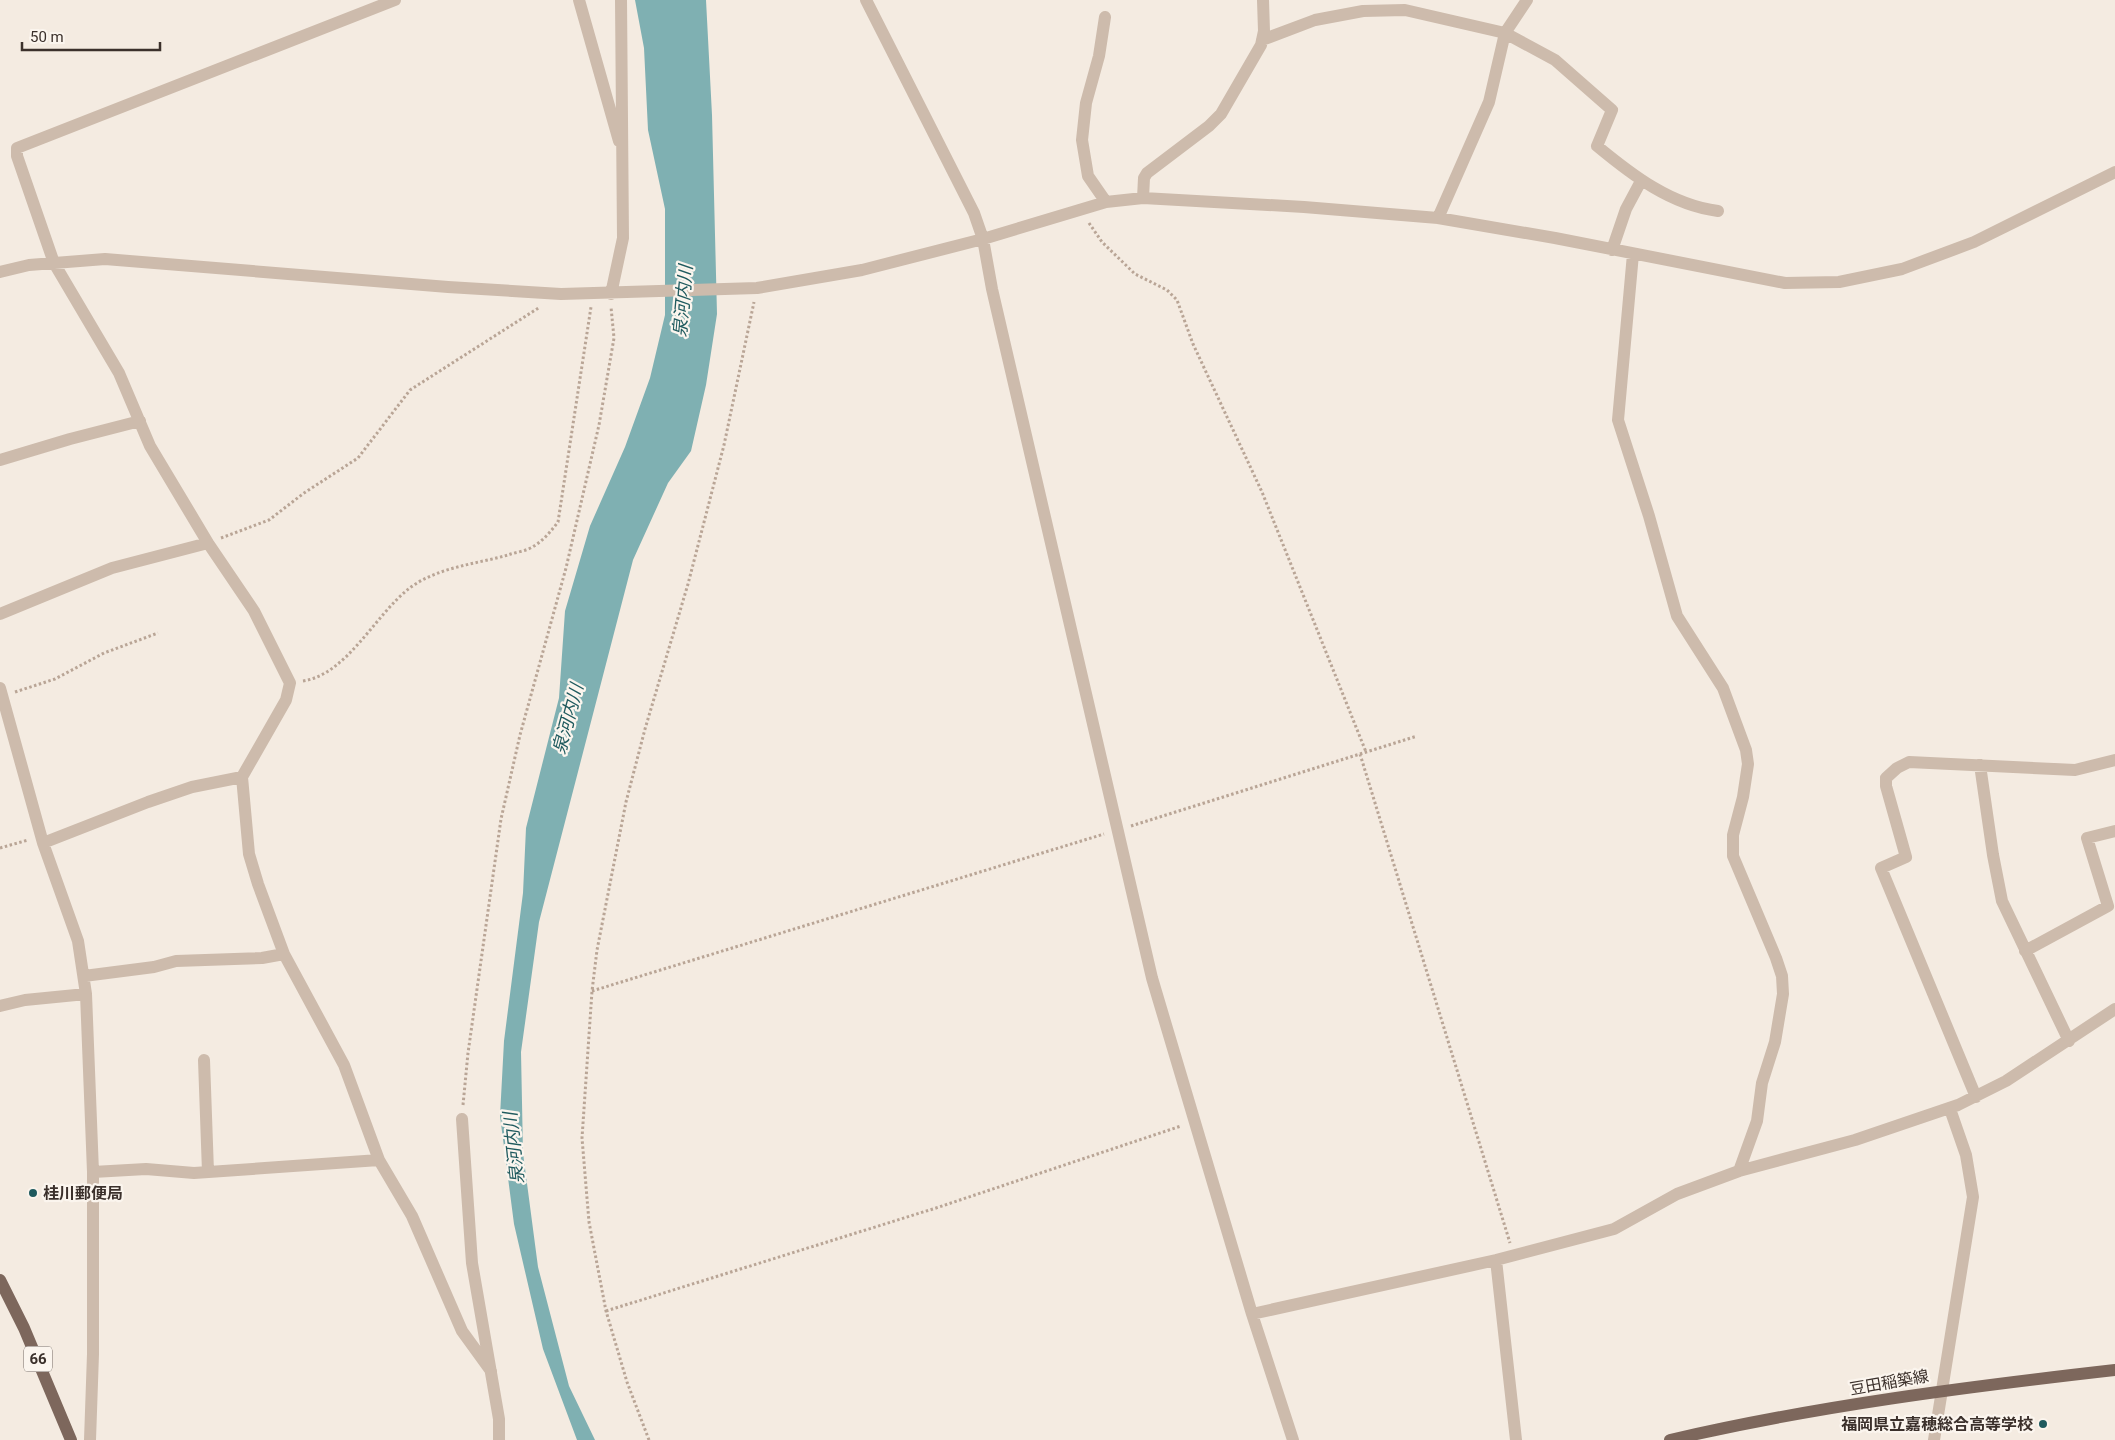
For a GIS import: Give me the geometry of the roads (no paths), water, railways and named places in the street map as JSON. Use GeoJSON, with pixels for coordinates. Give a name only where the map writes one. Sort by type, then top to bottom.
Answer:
{"type":"FeatureCollection","features":[{"type":"Feature","properties":{"kind":"main road","name":"66"},"geometry":{"type":"LineString","coordinates":[[0,1280],[28,1337],[71,1440]]}},
{"type":"Feature","properties":{"kind":"main road","name":"豆田稲築線"},"geometry":{"type":"LineString","coordinates":[[1670,1440],[1736,1424],[1943,1389],[2115,1370]]}},
{"type":"Feature","properties":{"kind":"street"},"geometry":{"type":"LineString","coordinates":[[395,0],[17,148],[17,156],[54,263],[119,373],[150,446],[208,544],[254,612],[290,683],[286,700],[242,777],[249,854],[284,954],[344,1065],[378,1160],[412,1216],[462,1331],[491,1371]]}},
{"type":"Feature","properties":{"kind":"street"},"geometry":{"type":"LineString","coordinates":[[579,0],[623,155]]}},
{"type":"Feature","properties":{"kind":"street"},"geometry":{"type":"LineString","coordinates":[[611,294],[622,238],[621,0]]}},
{"type":"Feature","properties":{"kind":"street"},"geometry":{"type":"LineString","coordinates":[[866,0],[974,213],[983,239],[992,289],[1152,978],[1252,1314],[1293,1440]]}},
{"type":"Feature","properties":{"kind":"street"},"geometry":{"type":"LineString","coordinates":[[1143,198],[1144,178],[1147,173],[1209,126],[1221,114],[1254,59],[1262,40],[1264,32],[1263,0]]}},
{"type":"Feature","properties":{"kind":"street"},"geometry":{"type":"LineString","coordinates":[[1438,218],[1489,102],[1505,33],[1526,0]]}},
{"type":"Feature","properties":{"kind":"street"},"geometry":{"type":"LineString","coordinates":[[1262,40],[1315,20],[1363,11],[1405,10],[1505,33],[1556,60],[1612,110],[1596,146],[1641,181],[1682,202],[1700,209],[1718,211]]}},
{"type":"Feature","properties":{"kind":"street"},"geometry":{"type":"LineString","coordinates":[[1105,16],[1099,56],[1086,103],[1082,140],[1088,176],[1106,202]]}},
{"type":"Feature","properties":{"kind":"street"},"geometry":{"type":"LineString","coordinates":[[0,272],[29,265],[105,259],[448,287],[561,294],[611,294],[752,288],[862,270],[983,239],[1106,202],[1143,198],[1304,207],[1438,218],[1556,238],[1785,283],[1839,282],[1902,269],[1974,242],[2115,172]]}},
{"type":"Feature","properties":{"kind":"street"},"geometry":{"type":"LineString","coordinates":[[1612,250],[1626,209],[1641,181]]}},
{"type":"Feature","properties":{"kind":"street"},"geometry":{"type":"LineString","coordinates":[[1633,254],[1618,420],[1649,516],[1678,616],[1723,688],[1746,750],[1748,764],[1743,797],[1733,835],[1733,856],[1782,976],[1783,994],[1776,1042],[1762,1083],[1757,1121],[1739,1171]]}},
{"type":"Feature","properties":{"kind":"street"},"geometry":{"type":"LineString","coordinates":[[0,460],[70,438],[140,422]]}},
{"type":"Feature","properties":{"kind":"street"},"geometry":{"type":"LineString","coordinates":[[0,614],[112,568],[208,544]]}},
{"type":"Feature","properties":{"kind":"street"},"geometry":{"type":"LineString","coordinates":[[1,692],[42,840],[78,940],[84,976],[93,1172],[93,1354],[90,1440]]}},
{"type":"Feature","properties":{"kind":"street"},"geometry":{"type":"LineString","coordinates":[[1976,1097],[1881,868],[1906,857],[1886,786],[1886,778],[1897,768],[1910,762],[2075,770],[2115,760]]}},
{"type":"Feature","properties":{"kind":"street"},"geometry":{"type":"LineString","coordinates":[[1980,764],[2002,902],[2069,1040]]}},
{"type":"Feature","properties":{"kind":"street"},"geometry":{"type":"LineString","coordinates":[[42,840],[192,787],[242,777]]}},
{"type":"Feature","properties":{"kind":"street"},"geometry":{"type":"LineString","coordinates":[[2025,951],[2108,906],[2087,838],[2115,831]]}},
{"type":"Feature","properties":{"kind":"street"},"geometry":{"type":"LineString","coordinates":[[84,976],[154,967],[176,961],[262,958],[284,954]]}},
{"type":"Feature","properties":{"kind":"street"},"geometry":{"type":"LineString","coordinates":[[0,1006],[25,1000],[86,994]]}},
{"type":"Feature","properties":{"kind":"street"},"geometry":{"type":"LineString","coordinates":[[1252,1314],[1496,1260],[1614,1229],[1677,1194],[1739,1171],[1855,1140],[1950,1108],[1976,1097],[2006,1081],[2115,1009]]}},
{"type":"Feature","properties":{"kind":"street"},"geometry":{"type":"LineString","coordinates":[[204,1060],[208,1172]]}},
{"type":"Feature","properties":{"kind":"street"},"geometry":{"type":"LineString","coordinates":[[1934,1440],[1973,1197],[1966,1155],[1950,1108]]}},
{"type":"Feature","properties":{"kind":"street"},"geometry":{"type":"LineString","coordinates":[[462,1119],[472,1264],[491,1371],[499,1440]]}},
{"type":"Feature","properties":{"kind":"street"},"geometry":{"type":"LineString","coordinates":[[93,1172],[146,1169],[208,1172],[378,1160]]}},
{"type":"Feature","properties":{"kind":"street"},"geometry":{"type":"LineString","coordinates":[[1496,1260],[1516,1440]]}},
{"type":"Feature","properties":{"kind":"water","name":"泉河内川"},"geometry":{"type":"Polygon","coordinates":[[[635,0],[706,0],[712,115],[717,314],[706,385],[691,451],[668,483],[633,560],[539,922],[521,1052],[523,1153],[538,1267],[569,1386],[595,1440],[577,1440],[543,1349],[514,1224],[500,1116],[504,1041],[523,893],[526,828],[559,698],[565,611],[590,526],[625,447],[650,378],[665,315],[665,209],[648,130],[644,48],[635,0]]]}},
{"type":"Feature","properties":{"kind":"place","name":"桂川郵便局"},"geometry":{"type":"Point","coordinates":[33,1193]}},
{"type":"Feature","properties":{"kind":"place","name":"福岡県立嘉穂総合高等学校"},"geometry":{"type":"Point","coordinates":[2043,1424]}}]}
